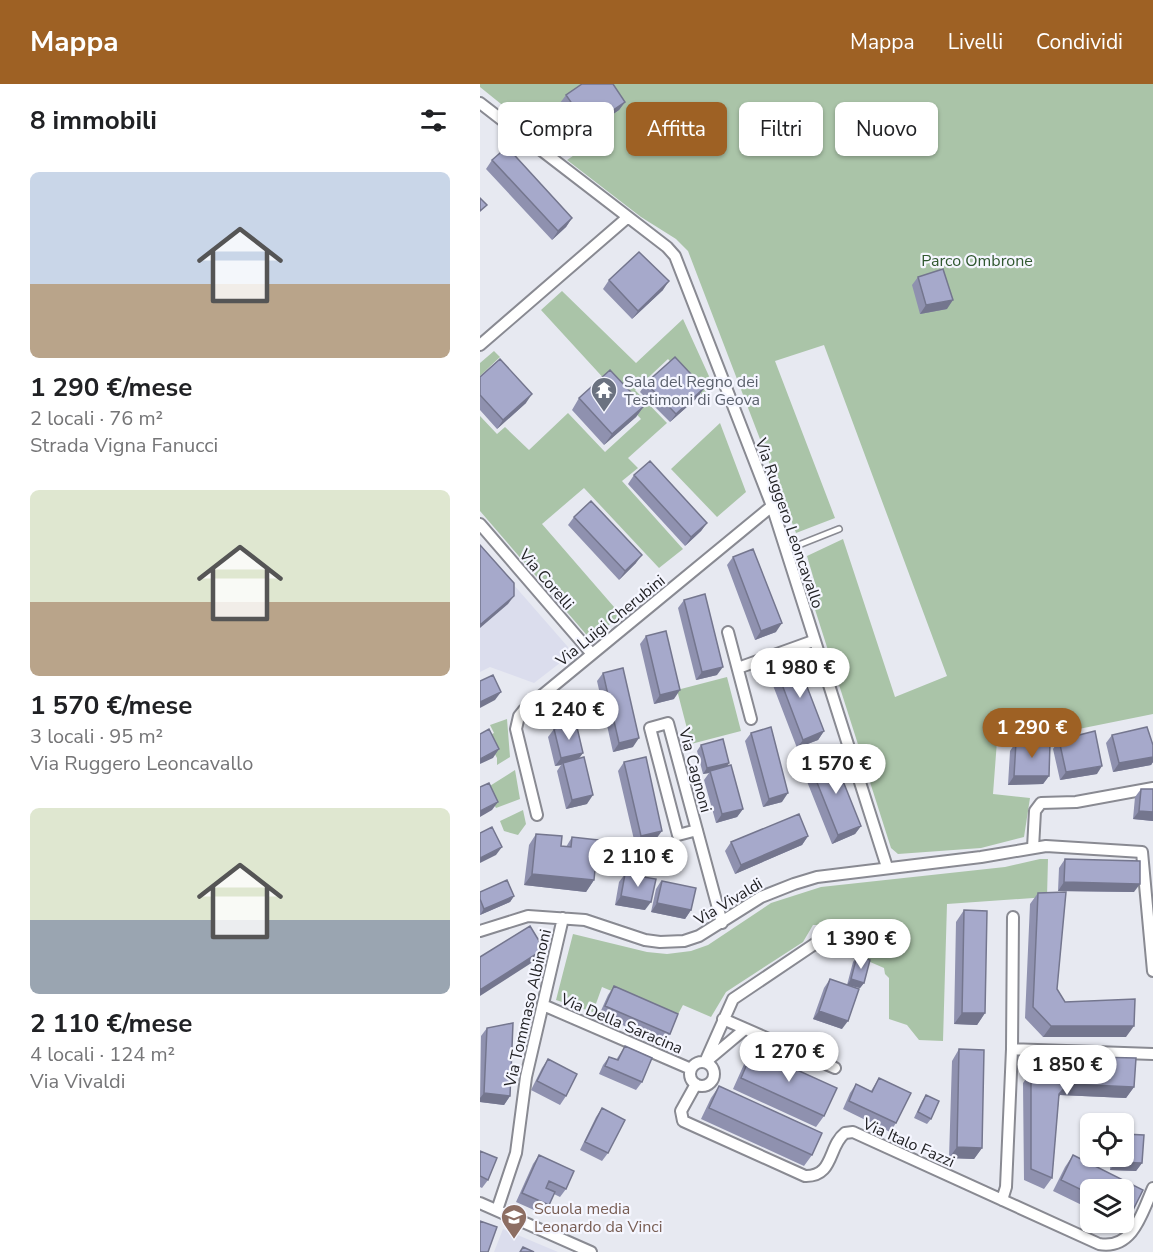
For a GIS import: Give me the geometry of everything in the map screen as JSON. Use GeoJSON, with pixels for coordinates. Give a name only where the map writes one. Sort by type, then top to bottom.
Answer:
{"type":"FeatureCollection","features":[{"type":"Feature","properties":{"kind":"street","name":"Via Ruggero Leoncavallo"},"geometry":{"type":"LineString","coordinates":[[480,103],[667,247],[675,256],[772,506],[813,641],[887,867]]}},
{"type":"Feature","properties":{"kind":"street"},"geometry":{"type":"LineString","coordinates":[[480,345],[628,217]]}},
{"type":"Feature","properties":{"kind":"street","name":"Via Luigi Cherubini"},"geometry":{"type":"LineString","coordinates":[[537,815],[516,729],[523,711],[772,506]]}},
{"type":"Feature","properties":{"kind":"street","name":"Via Corelli"},"geometry":{"type":"LineString","coordinates":[[480,524],[592,654]]}},
{"type":"Feature","properties":{"kind":"street"},"geometry":{"type":"LineString","coordinates":[[728,632],[752,719]]}},
{"type":"Feature","properties":{"kind":"street"},"geometry":{"type":"LineString","coordinates":[[738,668],[813,641]]}},
{"type":"Feature","properties":{"kind":"street","name":"Via Cagnoni"},"geometry":{"type":"LineString","coordinates":[[697,830],[678,835],[650,728],[668,723],[697,830],[722,923]]}},
{"type":"Feature","properties":{"kind":"street"},"geometry":{"type":"LineString","coordinates":[[1033,848],[1035,811],[1041,803],[1086,801],[1153,788]]}},
{"type":"Feature","properties":{"kind":"street","name":"Via Vivaldi"},"geometry":{"type":"LineString","coordinates":[[480,931],[528,916],[585,920],[645,940],[684,941],[699,936],[722,923],[760,897],[817,877],[981,857],[1046,846],[1070,847],[1142,852],[1153,971]]}},
{"type":"Feature","properties":{"kind":"street"},"geometry":{"type":"LineString","coordinates":[[1002,1200],[1006,1187],[1012,1049],[1013,917]]}},
{"type":"Feature","properties":{"kind":"street","name":"Via Tommaso Albinoni"},"geometry":{"type":"LineString","coordinates":[[497,1210],[516,1153],[525,1077],[563,918]]}},
{"type":"Feature","properties":{"kind":"street"},"geometry":{"type":"LineString","coordinates":[[696,1084],[704,1086],[713,1078],[713,1070],[705,1062],[734,999],[822,939]]}},
{"type":"Feature","properties":{"kind":"street","name":"Via Della Saracina"},"geometry":{"type":"LineString","coordinates":[[543,1005],[690,1069]]}},
{"type":"Feature","properties":{"kind":"street"},"geometry":{"type":"LineString","coordinates":[[723,1019],[835,1068]]}},
{"type":"Feature","properties":{"kind":"street","name":"Via Della Saracina"},"geometry":{"type":"LineString","coordinates":[[690,1069],[698,1062],[705,1062],[745,1029]]}},
{"type":"Feature","properties":{"kind":"street"},"geometry":{"type":"LineString","coordinates":[[1012,1049],[1153,1054]]}},
{"type":"Feature","properties":{"kind":"street","name":"Via Della Saracina"},"geometry":{"type":"LineString","coordinates":[[690,1069],[691,1079],[696,1084]]}},
{"type":"Feature","properties":{"kind":"street","name":"Via Italo Fazzi"},"geometry":{"type":"LineString","coordinates":[[696,1084],[681,1111],[683,1121],[805,1176],[815,1175],[824,1170],[840,1137],[849,1132],[1099,1244],[1110,1245],[1121,1242],[1129,1236],[1153,1188]]}},
{"type":"Feature","properties":{"kind":"street"},"geometry":{"type":"LineString","coordinates":[[480,1203],[591,1252]]}},
{"type":"Feature","properties":{"kind":"lane"},"geometry":{"type":"LineString","coordinates":[[786,550],[839,529]]}},
{"type":"Feature","properties":{"kind":"shaded area"},"geometry":{"type":"Polygon","coordinates":[[[480,546],[568,647],[569,656],[534,683],[490,667],[480,672],[480,546]]]}},
{"type":"Feature","properties":{"kind":"shaded area","name":"Scuola media Leonardo da Vinci"},"geometry":{"type":"Polygon","coordinates":[[[503,1229],[558,1252],[494,1252],[503,1229]]]}},
{"type":"Feature","properties":{"kind":"green space","name":"Parco Ombrone"},"geometry":{"type":"Polygon","coordinates":[[[480,84],[1153,84],[1153,714],[1039,737],[997,741],[993,794],[1030,798],[1024,837],[981,848],[898,854],[891,848],[812,600],[817,590],[807,556],[843,539],[895,697],[947,676],[824,345],[775,361],[835,518],[796,533],[688,251],[676,239],[641,217],[567,160],[573,156],[614,156],[614,102],[499,102],[480,87],[480,84]]]}},
{"type":"Feature","properties":{"kind":"green space"},"geometry":{"type":"Polygon","coordinates":[[[562,291],[636,363],[683,319],[713,385],[702,395],[668,359],[635,390],[667,423],[628,458],[638,468],[622,481],[683,549],[659,568],[584,488],[542,524],[621,615],[591,640],[480,511],[480,416],[497,434],[505,427],[529,450],[568,413],[605,452],[641,419],[541,310],[562,291]]]}},
{"type":"Feature","properties":{"kind":"green space"},"geometry":{"type":"Polygon","coordinates":[[[494,351],[500,357],[480,376],[480,363],[494,351]]]}},
{"type":"Feature","properties":{"kind":"green space"},"geometry":{"type":"Polygon","coordinates":[[[720,423],[746,492],[717,517],[671,469],[720,423]]]}},
{"type":"Feature","properties":{"kind":"green space"},"geometry":{"type":"Polygon","coordinates":[[[727,677],[741,731],[691,744],[677,690],[727,677]]]}},
{"type":"Feature","properties":{"kind":"green space"},"geometry":{"type":"Polygon","coordinates":[[[507,719],[510,757],[497,765],[497,758],[486,737],[494,733],[490,725],[507,719]]]}},
{"type":"Feature","properties":{"kind":"green space"},"geometry":{"type":"Polygon","coordinates":[[[515,770],[520,799],[496,808],[485,789],[515,770]]]}},
{"type":"Feature","properties":{"kind":"green space"},"geometry":{"type":"Polygon","coordinates":[[[523,810],[526,824],[518,835],[504,831],[500,821],[523,810]]]}},
{"type":"Feature","properties":{"kind":"green space"},"geometry":{"type":"Polygon","coordinates":[[[1048,859],[1047,897],[947,904],[943,1041],[919,1040],[907,1025],[889,1019],[889,978],[884,968],[838,948],[837,925],[813,925],[803,942],[726,992],[711,1017],[683,1005],[676,1018],[602,987],[593,1012],[556,1000],[573,934],[647,952],[667,954],[691,951],[708,945],[771,903],[821,887],[1005,867],[1048,859]]]}},
{"type":"Feature","properties":{"kind":"building"},"geometry":{"type":"Polygon","coordinates":[[[582,84],[613,84],[625,102],[614,109],[614,102],[571,102],[566,95],[582,84]]]}},
{"type":"Feature","properties":{"kind":"building"},"geometry":{"type":"Polygon","coordinates":[[[498,155],[515,156],[572,218],[558,231],[492,160],[498,155]]]}},
{"type":"Feature","properties":{"kind":"building"},"geometry":{"type":"Polygon","coordinates":[[[480,198],[487,205],[480,211],[480,198]]]}},
{"type":"Feature","properties":{"kind":"building"},"geometry":{"type":"Polygon","coordinates":[[[639,252],[669,281],[638,311],[609,280],[639,252]]]}},
{"type":"Feature","properties":{"kind":"building"},"geometry":{"type":"Polygon","coordinates":[[[943,269],[953,300],[926,305],[918,277],[943,269]]]}},
{"type":"Feature","properties":{"kind":"building"},"geometry":{"type":"Polygon","coordinates":[[[675,357],[704,388],[676,414],[646,383],[675,357]]]}},
{"type":"Feature","properties":{"kind":"building"},"geometry":{"type":"Polygon","coordinates":[[[500,359],[532,394],[503,420],[480,395],[480,377],[500,359]]]}},
{"type":"Feature","properties":{"kind":"building","name":"Sala del Regno dei Testimoni di Geova"},"geometry":{"type":"Polygon","coordinates":[[[610,370],[644,406],[612,434],[579,398],[610,370]]]}},
{"type":"Feature","properties":{"kind":"building"},"geometry":{"type":"Polygon","coordinates":[[[650,461],[707,523],[691,537],[634,475],[650,461]]]}},
{"type":"Feature","properties":{"kind":"building"},"geometry":{"type":"Polygon","coordinates":[[[591,501],[642,555],[625,571],[574,517],[591,501]]]}},
{"type":"Feature","properties":{"kind":"building"},"geometry":{"type":"Polygon","coordinates":[[[480,545],[514,583],[514,596],[480,625],[480,545]]]}},
{"type":"Feature","properties":{"kind":"building"},"geometry":{"type":"Polygon","coordinates":[[[753,549],[782,623],[761,631],[733,557],[753,549]]]}},
{"type":"Feature","properties":{"kind":"building"},"geometry":{"type":"Polygon","coordinates":[[[705,594],[723,667],[702,672],[684,600],[705,594]]]}},
{"type":"Feature","properties":{"kind":"building"},"geometry":{"type":"Polygon","coordinates":[[[666,631],[680,690],[660,695],[646,636],[666,631]]]}},
{"type":"Feature","properties":{"kind":"building"},"geometry":{"type":"Polygon","coordinates":[[[796,658],[824,731],[803,740],[775,666],[796,658]]]}},
{"type":"Feature","properties":{"kind":"building"},"geometry":{"type":"Polygon","coordinates":[[[623,668],[639,738],[619,743],[603,673],[623,668]]]}},
{"type":"Feature","properties":{"kind":"building"},"geometry":{"type":"Polygon","coordinates":[[[493,675],[501,692],[480,702],[480,681],[493,675]]]}},
{"type":"Feature","properties":{"kind":"building"},"geometry":{"type":"Polygon","coordinates":[[[576,723],[583,753],[561,758],[554,729],[576,723]]]}},
{"type":"Feature","properties":{"kind":"building"},"geometry":{"type":"Polygon","coordinates":[[[771,727],[788,793],[769,799],[751,733],[771,727]]]}},
{"type":"Feature","properties":{"kind":"building"},"geometry":{"type":"Polygon","coordinates":[[[1147,727],[1153,745],[1153,757],[1119,763],[1112,735],[1147,727]]]}},
{"type":"Feature","properties":{"kind":"building"},"geometry":{"type":"Polygon","coordinates":[[[489,729],[499,749],[480,759],[480,734],[489,729]]]}},
{"type":"Feature","properties":{"kind":"building"},"geometry":{"type":"Polygon","coordinates":[[[1095,731],[1102,766],[1066,772],[1059,740],[1095,731]]]}},
{"type":"Feature","properties":{"kind":"building"},"geometry":{"type":"Polygon","coordinates":[[[723,739],[729,763],[707,768],[701,745],[723,739]]]}},
{"type":"Feature","properties":{"kind":"building"},"geometry":{"type":"Polygon","coordinates":[[[1016,742],[1050,743],[1049,776],[1014,776],[1016,742]]]}},
{"type":"Feature","properties":{"kind":"building"},"geometry":{"type":"Polygon","coordinates":[[[833,756],[861,826],[838,835],[810,765],[833,756]]]}},
{"type":"Feature","properties":{"kind":"building"},"geometry":{"type":"Polygon","coordinates":[[[584,757],[593,795],[572,800],[563,763],[584,757]]]}},
{"type":"Feature","properties":{"kind":"building"},"geometry":{"type":"Polygon","coordinates":[[[646,757],[662,831],[641,836],[624,762],[646,757]]]}},
{"type":"Feature","properties":{"kind":"building"},"geometry":{"type":"Polygon","coordinates":[[[731,765],[743,809],[722,814],[710,771],[731,765]]]}},
{"type":"Feature","properties":{"kind":"building"},"geometry":{"type":"Polygon","coordinates":[[[489,783],[498,802],[480,811],[480,787],[489,783]]]}},
{"type":"Feature","properties":{"kind":"building"},"geometry":{"type":"Polygon","coordinates":[[[1141,789],[1153,789],[1153,812],[1139,811],[1141,789]]]}},
{"type":"Feature","properties":{"kind":"building"},"geometry":{"type":"Polygon","coordinates":[[[799,814],[808,836],[741,865],[731,842],[799,814]]]}},
{"type":"Feature","properties":{"kind":"building"},"geometry":{"type":"Polygon","coordinates":[[[492,827],[502,847],[480,858],[480,833],[492,827]]]}},
{"type":"Feature","properties":{"kind":"building"},"geometry":{"type":"Polygon","coordinates":[[[536,834],[562,836],[561,846],[571,847],[572,837],[598,840],[594,880],[532,874],[536,834]]]}},
{"type":"Feature","properties":{"kind":"building"},"geometry":{"type":"Polygon","coordinates":[[[1065,859],[1140,861],[1140,884],[1064,882],[1065,859]]]}},
{"type":"Feature","properties":{"kind":"building"},"geometry":{"type":"Polygon","coordinates":[[[625,874],[656,879],[651,902],[621,896],[625,874]]]}},
{"type":"Feature","properties":{"kind":"building"},"geometry":{"type":"Polygon","coordinates":[[[507,880],[514,896],[484,909],[480,892],[507,880]]]}},
{"type":"Feature","properties":{"kind":"building"},"geometry":{"type":"Polygon","coordinates":[[[662,881],[696,888],[691,910],[657,903],[662,881]]]}},
{"type":"Feature","properties":{"kind":"building"},"geometry":{"type":"Polygon","coordinates":[[[1066,892],[1057,989],[1065,1002],[1135,999],[1134,1026],[1051,1026],[1033,1007],[1038,893],[1066,892]]]}},
{"type":"Feature","properties":{"kind":"building"},"geometry":{"type":"Polygon","coordinates":[[[964,910],[987,911],[985,1013],[962,1013],[964,910]]]}},
{"type":"Feature","properties":{"kind":"building"},"geometry":{"type":"Polygon","coordinates":[[[530,926],[544,949],[480,990],[480,957],[530,926]]]}},
{"type":"Feature","properties":{"kind":"building"},"geometry":{"type":"Polygon","coordinates":[[[857,956],[870,960],[864,983],[851,979],[857,956]]]}},
{"type":"Feature","properties":{"kind":"building"},"geometry":{"type":"Polygon","coordinates":[[[830,979],[859,989],[848,1021],[819,1011],[830,979]]]}},
{"type":"Feature","properties":{"kind":"building"},"geometry":{"type":"Polygon","coordinates":[[[614,986],[678,1014],[670,1034],[605,1006],[614,986]]]}},
{"type":"Feature","properties":{"kind":"building"},"geometry":{"type":"Polygon","coordinates":[[[513,1023],[510,1096],[484,1093],[487,1028],[513,1023]]]}},
{"type":"Feature","properties":{"kind":"building"},"geometry":{"type":"Polygon","coordinates":[[[625,1046],[652,1058],[642,1082],[605,1066],[609,1057],[618,1060],[625,1046]]]}},
{"type":"Feature","properties":{"kind":"building"},"geometry":{"type":"Polygon","coordinates":[[[959,1049],[984,1050],[982,1148],[957,1147],[959,1049]]]}},
{"type":"Feature","properties":{"kind":"building"},"geometry":{"type":"Polygon","coordinates":[[[753,1050],[837,1088],[824,1116],[741,1078],[753,1050]]]}},
{"type":"Feature","properties":{"kind":"building"},"geometry":{"type":"Polygon","coordinates":[[[1046,1056],[1136,1058],[1134,1087],[1068,1084],[1059,1094],[1052,1178],[1031,1169],[1031,1072],[1046,1056]]]}},
{"type":"Feature","properties":{"kind":"building"},"geometry":{"type":"Polygon","coordinates":[[[548,1059],[577,1074],[566,1096],[537,1081],[548,1059]]]}},
{"type":"Feature","properties":{"kind":"building"},"geometry":{"type":"Polygon","coordinates":[[[879,1078],[911,1093],[896,1123],[849,1101],[856,1084],[872,1092],[879,1078]]]}},
{"type":"Feature","properties":{"kind":"building"},"geometry":{"type":"Polygon","coordinates":[[[719,1086],[822,1133],[812,1155],[709,1108],[719,1086]]]}},
{"type":"Feature","properties":{"kind":"building"},"geometry":{"type":"Polygon","coordinates":[[[926,1095],[939,1101],[931,1119],[918,1112],[926,1095]]]}},
{"type":"Feature","properties":{"kind":"building"},"geometry":{"type":"Polygon","coordinates":[[[602,1108],[625,1120],[608,1153],[585,1142],[602,1108]]]}},
{"type":"Feature","properties":{"kind":"building"},"geometry":{"type":"Polygon","coordinates":[[[1134,1134],[1144,1135],[1142,1163],[1134,1163],[1134,1134]]]}},
{"type":"Feature","properties":{"kind":"building"},"geometry":{"type":"Polygon","coordinates":[[[480,1151],[497,1158],[488,1180],[480,1176],[480,1151]]]}},
{"type":"Feature","properties":{"kind":"building"},"geometry":{"type":"Polygon","coordinates":[[[539,1155],[574,1171],[566,1189],[549,1181],[546,1188],[555,1192],[549,1205],[522,1193],[539,1155]]]}},
{"type":"Feature","properties":{"kind":"building"},"geometry":{"type":"Polygon","coordinates":[[[1073,1155],[1080,1158],[1080,1167],[1097,1167],[1121,1179],[1080,1179],[1080,1189],[1061,1180],[1073,1155]]]}},
{"type":"Feature","properties":{"kind":"building"},"geometry":{"type":"Polygon","coordinates":[[[1134,1186],[1143,1190],[1134,1208],[1134,1186]]]}},
{"type":"Feature","properties":{"kind":"building"},"geometry":{"type":"Polygon","coordinates":[[[480,1221],[497,1227],[488,1252],[480,1252],[480,1221]]]}},
{"type":"Feature","properties":{"kind":"building"},"geometry":{"type":"Polygon","coordinates":[[[523,1247],[534,1252],[520,1252],[523,1247]]]}},
{"type":"Feature","properties":{"kind":"place","name":"Sala del Regno dei Testimoni di Geova"},"geometry":{"type":"Point","coordinates":[604,413]}},
{"type":"Feature","properties":{"kind":"place","name":"Scuola media Leonardo da Vinci"},"geometry":{"type":"Point","coordinates":[514,1240]}}]}
